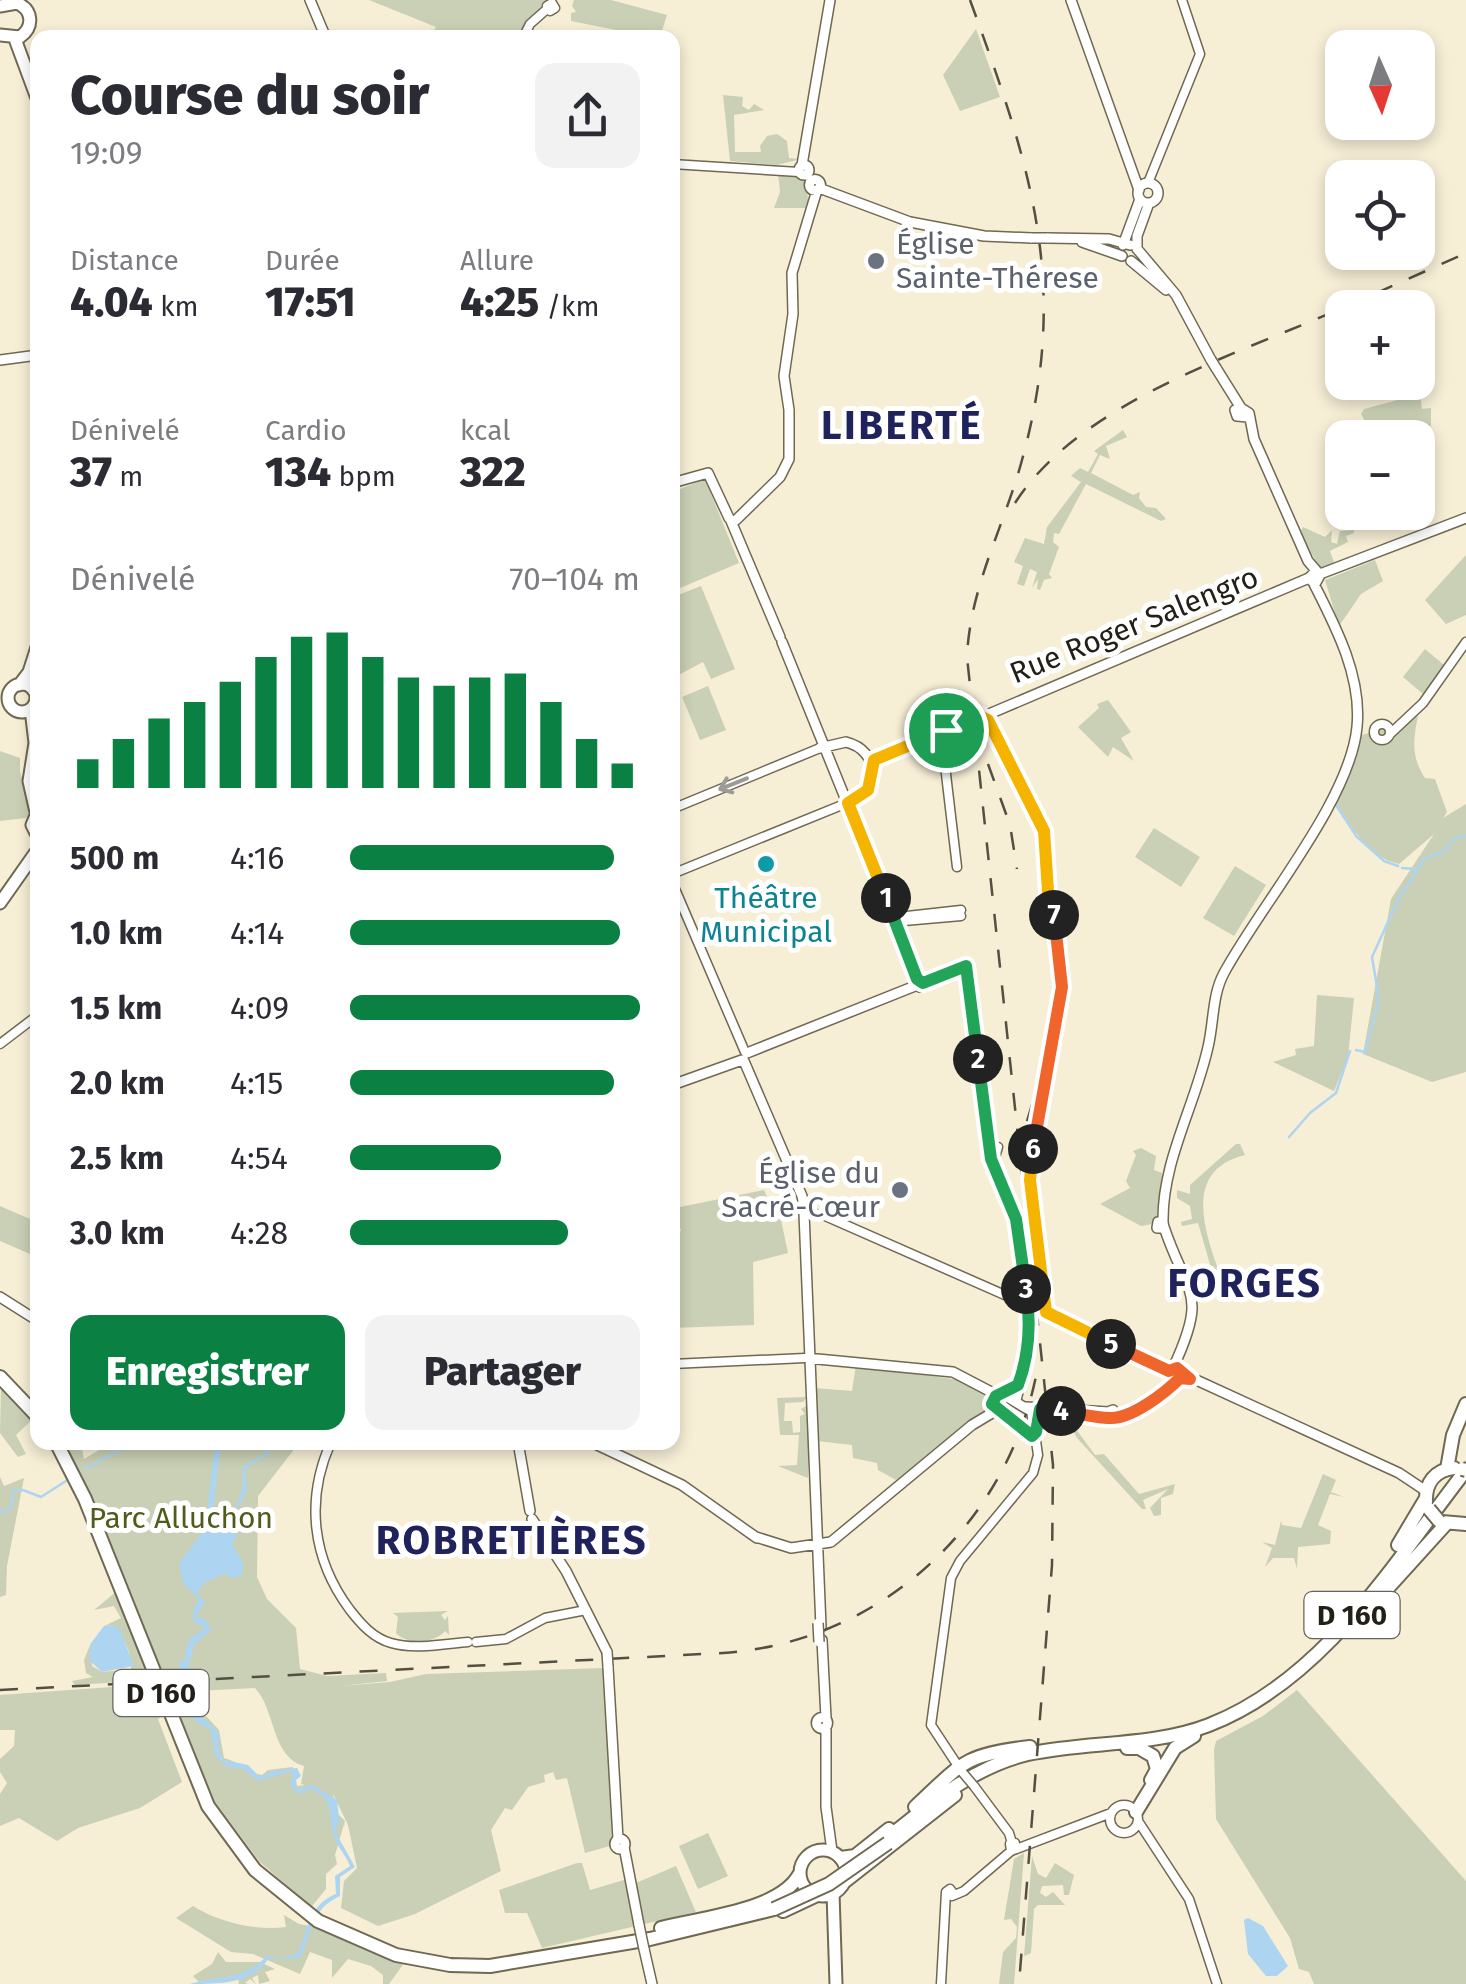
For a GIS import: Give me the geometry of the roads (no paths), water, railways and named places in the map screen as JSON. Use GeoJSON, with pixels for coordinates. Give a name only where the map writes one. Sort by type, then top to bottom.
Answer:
{"type":"FeatureCollection","features":[{"type":"Feature","properties":{"kind":"highway"},"geometry":{"type":"LineString","coordinates":[[0,1374],[30,1401]]}},
{"type":"Feature","properties":{"kind":"highway"},"geometry":{"type":"LineString","coordinates":[[0,1374],[30,1408]]}},
{"type":"Feature","properties":{"kind":"highway","name":"D 160"},"geometry":{"type":"LineString","coordinates":[[646,1937],[773,1907],[841,1872],[957,1789],[968,1776],[1030,1760],[1181,1734],[1222,1720],[1266,1694],[1314,1660],[1461,1471],[1453,1435],[1466,1404]]}},
{"type":"Feature","properties":{"kind":"highway"},"geometry":{"type":"LineString","coordinates":[[1466,1421],[1455,1447],[1461,1471],[1428,1494],[1443,1523],[1466,1524]]}},
{"type":"Feature","properties":{"kind":"highway","name":"D 160"},"geometry":{"type":"LineString","coordinates":[[63,1450],[201,1792],[246,1860],[314,1915],[362,1943],[412,1956],[503,1961],[755,1920],[824,1895]]}},
{"type":"Feature","properties":{"kind":"highway","name":"D 160"},"geometry":{"type":"LineString","coordinates":[[1314,1660],[1385,1568],[1428,1494]]}},
{"type":"Feature","properties":{"kind":"highway","name":"D 160"},"geometry":{"type":"LineString","coordinates":[[886,1841],[955,1786],[1000,1762],[1042,1752],[1196,1734],[1253,1708],[1355,1625],[1443,1523]]}},
{"type":"Feature","properties":{"kind":"highway"},"geometry":{"type":"LineString","coordinates":[[1134,1812],[1175,1748],[1196,1734]]}},
{"type":"Feature","properties":{"kind":"highway"},"geometry":{"type":"LineString","coordinates":[[844,1882],[968,1776],[990,1752],[1125,1744],[1148,1752],[1157,1769],[1134,1801],[1134,1812]]}},
{"type":"Feature","properties":{"kind":"highway"},"geometry":{"type":"LineString","coordinates":[[831,1853],[854,1856],[906,1815],[984,1765],[1054,1746]]}},
{"type":"Feature","properties":{"kind":"highway"},"geometry":{"type":"LineString","coordinates":[[906,1815],[968,1776]]}},
{"type":"Feature","properties":{"kind":"highway"},"geometry":{"type":"LineString","coordinates":[[646,1937],[766,1902],[796,1880]]}},
{"type":"Feature","properties":{"kind":"main road"},"geometry":{"type":"LineString","coordinates":[[312,0],[324,30]]}},
{"type":"Feature","properties":{"kind":"main road"},"geometry":{"type":"LineString","coordinates":[[733,518],[780,476],[789,459],[784,376],[793,314],[792,273],[811,215],[808,140],[830,0]]}},
{"type":"Feature","properties":{"kind":"main road"},"geometry":{"type":"LineString","coordinates":[[1071,0],[1146,187],[1137,236],[1127,249]]}},
{"type":"Feature","properties":{"kind":"main road"},"geometry":{"type":"LineString","coordinates":[[0,35],[15,39],[28,30],[29,14],[17,2],[1,5]]}},
{"type":"Feature","properties":{"kind":"main road"},"geometry":{"type":"LineString","coordinates":[[15,39],[30,79]]}},
{"type":"Feature","properties":{"kind":"main road"},"geometry":{"type":"LineString","coordinates":[[807,1358],[949,1371],[968,1377],[1022,1431],[1035,1434],[1036,1412],[1044,1409],[1113,1414],[1141,1408],[1158,1396],[1177,1374],[1192,1317],[1192,1292],[1163,1227],[1166,1181],[1209,1046],[1218,985],[1342,777],[1355,728],[1349,664],[1316,578],[1254,439],[1182,306],[1127,249],[1062,238],[961,232],[910,222],[809,178]]}},
{"type":"Feature","properties":{"kind":"main road"},"geometry":{"type":"LineString","coordinates":[[1127,249],[1129,229],[1146,187]]}},
{"type":"Feature","properties":{"kind":"main road"},"geometry":{"type":"LineString","coordinates":[[1062,238],[1127,249]]}},
{"type":"Feature","properties":{"kind":"main road"},"geometry":{"type":"LineString","coordinates":[[0,360],[30,356]]}},
{"type":"Feature","properties":{"kind":"main road"},"geometry":{"type":"LineString","coordinates":[[680,481],[708,472],[733,518],[736,534],[919,982],[680,1082]]}},
{"type":"Feature","properties":{"kind":"main road"},"geometry":{"type":"LineString","coordinates":[[1316,578],[1466,518]]}},
{"type":"Feature","properties":{"kind":"main road","name":"Rue Roger Salengro"},"geometry":{"type":"LineString","coordinates":[[872,760],[987,717],[1316,578]]}},
{"type":"Feature","properties":{"kind":"main road"},"geometry":{"type":"LineString","coordinates":[[30,669],[8,699],[15,710],[29,714],[30,719]]}},
{"type":"Feature","properties":{"kind":"main road"},"geometry":{"type":"LineString","coordinates":[[29,672],[30,678]]}},
{"type":"Feature","properties":{"kind":"main road"},"geometry":{"type":"LineString","coordinates":[[19,685],[30,688]]}},
{"type":"Feature","properties":{"kind":"main road"},"geometry":{"type":"LineString","coordinates":[[822,746],[846,742],[872,760],[873,776],[868,790],[848,803]]}},
{"type":"Feature","properties":{"kind":"main road"},"geometry":{"type":"LineString","coordinates":[[28,863],[30,856]]}},
{"type":"Feature","properties":{"kind":"main road"},"geometry":{"type":"LineString","coordinates":[[0,903],[30,860]]}},
{"type":"Feature","properties":{"kind":"main road"},"geometry":{"type":"LineString","coordinates":[[745,1055],[802,1196],[807,1358],[822,1596],[820,1625]]}},
{"type":"Feature","properties":{"kind":"main road"},"geometry":{"type":"LineString","coordinates":[[0,1296],[30,1314]]}},
{"type":"Feature","properties":{"kind":"main road"},"geometry":{"type":"LineString","coordinates":[[0,1296],[30,1314]]}},
{"type":"Feature","properties":{"kind":"main road"},"geometry":{"type":"LineString","coordinates":[[807,1322],[807,1358]]}},
{"type":"Feature","properties":{"kind":"main road"},"geometry":{"type":"LineString","coordinates":[[1177,1374],[1398,1473],[1428,1494]]}},
{"type":"Feature","properties":{"kind":"main road"},"geometry":{"type":"LineString","coordinates":[[607,1450],[676,1482],[771,1547],[798,1551],[819,1549],[994,1401],[1113,1414]]}},
{"type":"Feature","properties":{"kind":"main road"},"geometry":{"type":"LineString","coordinates":[[1026,1407],[1035,1419]]}},
{"type":"Feature","properties":{"kind":"main road"},"geometry":{"type":"LineString","coordinates":[[519,1450],[531,1515],[607,1652],[621,1844],[646,1937],[652,1984]]}},
{"type":"Feature","properties":{"kind":"main road"},"geometry":{"type":"LineString","coordinates":[[817,1529],[830,1536],[841,1532]]}},
{"type":"Feature","properties":{"kind":"main road"},"geometry":{"type":"LineString","coordinates":[[756,1538],[788,1548],[819,1549]]}},
{"type":"Feature","properties":{"kind":"main road"},"geometry":{"type":"LineString","coordinates":[[819,1549],[826,1837],[831,1853],[846,1872],[844,1882],[824,1895]]}},
{"type":"Feature","properties":{"kind":"main road"},"geometry":{"type":"LineString","coordinates":[[831,1853],[804,1858],[796,1880],[824,1895],[828,1906],[833,1984]]}},
{"type":"Feature","properties":{"kind":"street"},"geometry":{"type":"LineString","coordinates":[[1146,187],[1200,54],[1182,0]]}},
{"type":"Feature","properties":{"kind":"street"},"geometry":{"type":"LineString","coordinates":[[527,30],[554,5]]}},
{"type":"Feature","properties":{"kind":"street"},"geometry":{"type":"LineString","coordinates":[[680,164],[776,170],[809,178]]}},
{"type":"Feature","properties":{"kind":"street"},"geometry":{"type":"LineString","coordinates":[[1355,728],[1375,732],[1382,739],[1390,734],[1422,703],[1464,642]]}},
{"type":"Feature","properties":{"kind":"street"},"geometry":{"type":"LineString","coordinates":[[987,717],[1044,831],[1046,877],[1062,987],[1030,1170],[1046,1312],[1177,1374]]}},
{"type":"Feature","properties":{"kind":"street"},"geometry":{"type":"LineString","coordinates":[[1375,732],[1405,719]]}},
{"type":"Feature","properties":{"kind":"street"},"geometry":{"type":"LineString","coordinates":[[1388,724],[1390,734]]}},
{"type":"Feature","properties":{"kind":"street"},"geometry":{"type":"LineString","coordinates":[[941,732],[956,867]]}},
{"type":"Feature","properties":{"kind":"street"},"geometry":{"type":"LineString","coordinates":[[680,806],[822,746]]}},
{"type":"Feature","properties":{"kind":"street"},"geometry":{"type":"LineString","coordinates":[[680,871],[848,803]]}},
{"type":"Feature","properties":{"kind":"street"},"geometry":{"type":"LineString","coordinates":[[680,901],[745,1055]]}},
{"type":"Feature","properties":{"kind":"street"},"geometry":{"type":"LineString","coordinates":[[896,921],[961,913]]}},
{"type":"Feature","properties":{"kind":"street"},"geometry":{"type":"LineString","coordinates":[[919,982],[966,966],[992,1150],[1016,1219],[1030,1318],[1028,1355],[1016,1402]]}},
{"type":"Feature","properties":{"kind":"street"},"geometry":{"type":"LineString","coordinates":[[0,1044],[30,1021]]}},
{"type":"Feature","properties":{"kind":"street"},"geometry":{"type":"LineString","coordinates":[[804,1213],[823,1215],[1022,1303],[1030,1318]]}},
{"type":"Feature","properties":{"kind":"street"},"geometry":{"type":"LineString","coordinates":[[1022,1303],[1026,1286]]}},
{"type":"Feature","properties":{"kind":"street"},"geometry":{"type":"LineString","coordinates":[[680,1364],[807,1358]]}},
{"type":"Feature","properties":{"kind":"street"},"geometry":{"type":"LineString","coordinates":[[994,1401],[1018,1385]]}},
{"type":"Feature","properties":{"kind":"street"},"geometry":{"type":"LineString","coordinates":[[1022,1431],[1038,1451]]}},
{"type":"Feature","properties":{"kind":"street"},"geometry":{"type":"LineString","coordinates":[[1013,1847],[1009,1833],[931,1725],[951,1578],[960,1560],[1028,1481],[1038,1451],[1035,1434]]}},
{"type":"Feature","properties":{"kind":"street"},"geometry":{"type":"LineString","coordinates":[[328,1450],[317,1480],[314,1521],[320,1552],[350,1609],[375,1636],[394,1644],[506,1639],[545,1618],[586,1610]]}},
{"type":"Feature","properties":{"kind":"street"},"geometry":{"type":"LineString","coordinates":[[941,1984],[951,1895],[967,1889],[1013,1847],[1083,1826],[1119,1806],[1134,1812],[1189,1900],[1217,1984]]}},
{"type":"Feature","properties":{"kind":"street"},"geometry":{"type":"LineString","coordinates":[[1131,1830],[1134,1812]]}},
{"type":"Feature","properties":{"kind":"street"},"geometry":{"type":"LineString","coordinates":[[1111,1813],[1112,1826]]}},
{"type":"Feature","properties":{"kind":"street"},"geometry":{"type":"LineString","coordinates":[[1083,1826],[1131,1830],[1160,1854]]}},
{"type":"Feature","properties":{"kind":"water"},"geometry":{"type":"Polygon","coordinates":[[[270,1450],[245,1469],[247,1488],[240,1506],[225,1514],[237,1536],[232,1545],[243,1562],[242,1576],[229,1578],[226,1573],[206,1582],[197,1592],[205,1603],[196,1616],[206,1620],[211,1630],[194,1645],[184,1685],[195,1710],[219,1733],[219,1752],[224,1760],[248,1765],[260,1777],[297,1768],[301,1776],[296,1780],[297,1789],[312,1785],[337,1800],[339,1818],[346,1826],[338,1820],[336,1833],[355,1867],[340,1877],[340,1896],[318,1915],[300,1958],[268,1959],[253,1973],[234,1981],[190,1984],[241,1973],[266,1956],[282,1958],[298,1953],[315,1911],[336,1894],[335,1876],[350,1866],[335,1840],[324,1798],[310,1789],[299,1794],[291,1787],[292,1771],[258,1781],[243,1769],[228,1767],[215,1756],[211,1730],[196,1722],[181,1694],[179,1662],[184,1661],[189,1639],[206,1628],[194,1622],[193,1611],[199,1599],[183,1583],[179,1563],[205,1529],[211,1509],[222,1512],[237,1506],[243,1483],[242,1467],[270,1450]]]}},
{"type":"Feature","properties":{"kind":"water"},"geometry":{"type":"Polygon","coordinates":[[[113,1625],[120,1630],[134,1666],[102,1672],[89,1660],[91,1643],[104,1626],[113,1625]]]}},
{"type":"Feature","properties":{"kind":"water"},"geometry":{"type":"Polygon","coordinates":[[[1248,1918],[1263,1926],[1288,1966],[1277,1976],[1266,1976],[1248,1954],[1244,1920],[1248,1918]]]}},
{"type":"Feature","properties":{"kind":"waterway"},"geometry":{"type":"LineString","coordinates":[[1336,805],[1355,834]]}},
{"type":"Feature","properties":{"kind":"waterway"},"geometry":{"type":"LineString","coordinates":[[1356,1050],[1365,1052],[1379,999],[1372,957],[1398,900],[1424,859],[1444,852],[1454,839],[1466,835]]}},
{"type":"Feature","properties":{"kind":"waterway"},"geometry":{"type":"LineString","coordinates":[[1356,836],[1384,861],[1398,866]]}},
{"type":"Feature","properties":{"kind":"waterway"},"geometry":{"type":"LineString","coordinates":[[1402,868],[1415,869]]}},
{"type":"Feature","properties":{"kind":"waterway"},"geometry":{"type":"LineString","coordinates":[[1289,1137],[1310,1113],[1336,1093],[1350,1051]]}},
{"type":"Feature","properties":{"kind":"waterway"},"geometry":{"type":"LineString","coordinates":[[85,1469],[121,1450]]}},
{"type":"Feature","properties":{"kind":"waterway"},"geometry":{"type":"LineString","coordinates":[[211,1509],[218,1450]]}},
{"type":"Feature","properties":{"kind":"waterway"},"geometry":{"type":"LineString","coordinates":[[0,1513],[11,1508],[13,1491],[23,1490],[41,1497],[66,1481]]}},
{"type":"Feature","properties":{"kind":"railway"},"geometry":{"type":"LineString","coordinates":[[970,0],[1026,171],[1043,280],[1043,337],[1036,396],[1015,485],[974,606],[967,657],[1053,1465],[1052,1565],[1019,1984]]}},
{"type":"Feature","properties":{"kind":"railway"},"geometry":{"type":"LineString","coordinates":[[1383,290],[1466,253]]}},
{"type":"Feature","properties":{"kind":"railway"},"geometry":{"type":"LineString","coordinates":[[1015,503],[1043,468],[1119,409],[1209,364],[1325,315]]}},
{"type":"Feature","properties":{"kind":"railway"},"geometry":{"type":"LineString","coordinates":[[988,764],[1010,825],[1017,869]]}},
{"type":"Feature","properties":{"kind":"railway"},"geometry":{"type":"LineString","coordinates":[[1027,1121],[1035,1095]]}},
{"type":"Feature","properties":{"kind":"railway"},"geometry":{"type":"LineString","coordinates":[[0,1690],[723,1653],[781,1644],[835,1626],[885,1599],[930,1564],[968,1523],[999,1476],[1023,1423],[1038,1366]]}},
{"type":"Feature","properties":{"kind":"place","name":"Église Sainte-Thérese"},"geometry":{"type":"Point","coordinates":[876,261]}},
{"type":"Feature","properties":{"kind":"place","name":"Théâtre Municipal"},"geometry":{"type":"Point","coordinates":[766,864]}},
{"type":"Feature","properties":{"kind":"place","name":"Église du Sacré-Cœur"},"geometry":{"type":"Point","coordinates":[900,1190]}},
{"type":"Feature","properties":{"kind":"district","name":"LIBERTÉ"},"geometry":{"type":"Point","coordinates":[902,426]}},
{"type":"Feature","properties":{"kind":"district","name":"FORGES"},"geometry":{"type":"Point","coordinates":[1245,1284]}},
{"type":"Feature","properties":{"kind":"district","name":"ROBRETIÈRES"},"geometry":{"type":"Point","coordinates":[512,1541]}},
{"type":"Feature","properties":{"kind":"park label","name":"Parc Alluchon"},"geometry":{"type":"Point","coordinates":[181,1518]}}]}
